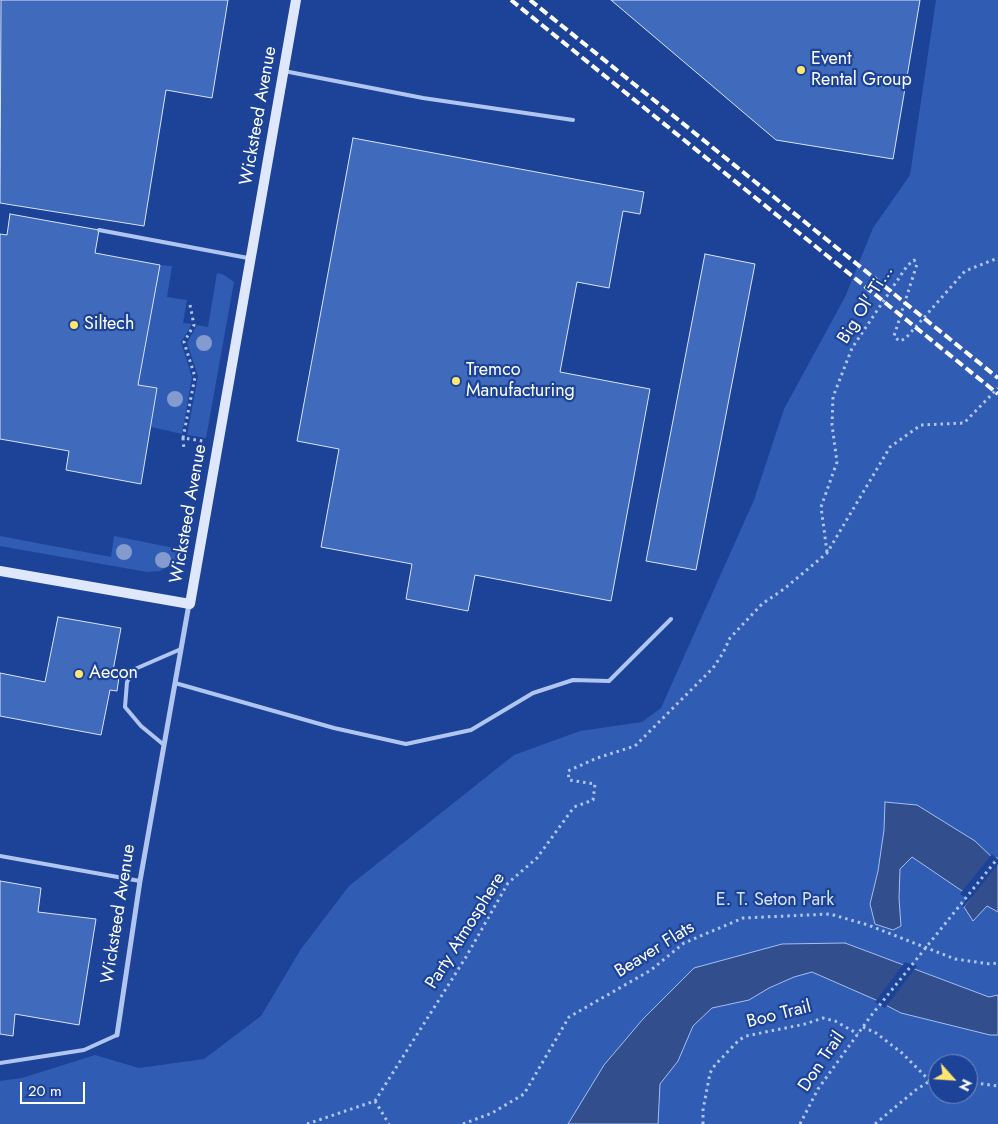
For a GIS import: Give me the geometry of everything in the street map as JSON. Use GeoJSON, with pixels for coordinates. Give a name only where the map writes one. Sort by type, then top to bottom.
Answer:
{"type":"FeatureCollection","features":[{"type":"Feature","properties":{"kind":"street","name":"Wicksteed Avenue"},"geometry":{"type":"LineString","coordinates":[[117,1035],[140,881],[296,0]]}},
{"type":"Feature","properties":{"kind":"street"},"geometry":{"type":"LineString","coordinates":[[0,571],[190,604]]}},
{"type":"Feature","properties":{"kind":"lane"},"geometry":{"type":"LineString","coordinates":[[284,71],[423,98],[573,120]]}},
{"type":"Feature","properties":{"kind":"lane"},"geometry":{"type":"LineString","coordinates":[[99,230],[251,258]]}},
{"type":"Feature","properties":{"kind":"lane"},"geometry":{"type":"LineString","coordinates":[[175,683],[334,728],[406,744],[471,730],[533,693],[573,680],[609,681],[671,619]]}},
{"type":"Feature","properties":{"kind":"lane"},"geometry":{"type":"LineString","coordinates":[[164,745],[141,726],[125,707],[127,682],[136,669],[182,649]]}},
{"type":"Feature","properties":{"kind":"lane"},"geometry":{"type":"LineString","coordinates":[[0,856],[140,881]]}},
{"type":"Feature","properties":{"kind":"lane"},"geometry":{"type":"LineString","coordinates":[[0,1063],[84,1050],[117,1035]]}},
{"type":"Feature","properties":{"kind":"path","name":"Big Ol' Ti..."},"geometry":{"type":"LineString","coordinates":[[827,553],[821,507],[837,462],[832,425],[833,397],[852,348],[906,266],[914,260],[918,264],[894,336],[900,341],[905,339],[965,271],[998,258]]}},
{"type":"Feature","properties":{"kind":"path"},"geometry":{"type":"LineString","coordinates":[[184,450],[184,438],[195,377],[184,342],[194,325],[190,305]]}},
{"type":"Feature","properties":{"kind":"path","name":"Party Atmosphere"},"geometry":{"type":"LineString","coordinates":[[375,1101],[466,957],[508,883],[536,858],[574,807],[592,800],[595,784],[570,780],[568,771],[597,758],[634,746],[713,668],[730,638],[762,604],[784,589],[827,553],[890,447],[921,425],[964,423],[998,388]]}},
{"type":"Feature","properties":{"kind":"path"},"geometry":{"type":"LineString","coordinates":[[184,438],[218,443]]}},
{"type":"Feature","properties":{"kind":"path"},"geometry":{"type":"LineString","coordinates":[[926,947],[998,858]]}},
{"type":"Feature","properties":{"kind":"path","name":"Beaver Flats"},"geometry":{"type":"LineString","coordinates":[[463,1124],[492,1113],[524,1094],[569,1017],[651,970],[684,943],[743,918],[830,914],[868,925],[955,959],[990,964],[998,963]]}},
{"type":"Feature","properties":{"kind":"path","name":"Don Trail"},"geometry":{"type":"LineString","coordinates":[[800,1124],[818,1089],[870,1017],[926,947]]}},
{"type":"Feature","properties":{"kind":"path","name":"Boo Trail"},"geometry":{"type":"LineString","coordinates":[[703,1124],[703,1110],[710,1073],[715,1065],[739,1040],[758,1033],[805,1024],[823,1018],[835,1021],[858,1034]]}},
{"type":"Feature","properties":{"kind":"path"},"geometry":{"type":"LineString","coordinates":[[863,1027],[876,1033],[902,1053],[928,1080]]}},
{"type":"Feature","properties":{"kind":"path"},"geometry":{"type":"LineString","coordinates":[[875,1124],[917,1089],[928,1083]]}},
{"type":"Feature","properties":{"kind":"path"},"geometry":{"type":"LineString","coordinates":[[978,1083],[998,1086]]}},
{"type":"Feature","properties":{"kind":"path"},"geometry":{"type":"LineString","coordinates":[[307,1124],[375,1101],[389,1124]]}},
{"type":"Feature","properties":{"kind":"green space","name":"E. T. Seton Park"},"geometry":{"type":"Polygon","coordinates":[[[936,0],[998,0],[998,1124],[0,1124],[0,1081],[22,1078],[95,1055],[139,1068],[204,1059],[261,1016],[301,949],[349,886],[514,755],[580,731],[642,722],[661,708],[754,500],[784,409],[845,297],[873,228],[910,175],[936,0]]]}},
{"type":"Feature","properties":{"kind":"green space"},"geometry":{"type":"Polygon","coordinates":[[[159,265],[172,266],[167,297],[187,300],[183,323],[192,324],[181,342],[192,377],[182,434],[151,427],[157,388],[138,385],[159,265]]]}},
{"type":"Feature","properties":{"kind":"green space"},"geometry":{"type":"Polygon","coordinates":[[[217,273],[224,275],[234,282],[206,438],[187,435],[198,376],[187,343],[197,325],[208,327],[217,273]]]}},
{"type":"Feature","properties":{"kind":"green space"},"geometry":{"type":"Polygon","coordinates":[[[0,536],[111,557],[114,536],[174,548],[179,552],[176,560],[169,566],[160,571],[147,572],[0,546],[0,536]]]}},
{"type":"Feature","properties":{"kind":"shaded area"},"geometry":{"type":"Polygon","coordinates":[[[885,802],[917,805],[975,841],[998,863],[998,912],[987,906],[973,921],[964,907],[971,897],[912,857],[900,869],[899,898],[901,926],[893,930],[875,924],[870,904],[878,871],[884,830],[885,802]]]}},
{"type":"Feature","properties":{"kind":"shaded area"},"geometry":{"type":"Polygon","coordinates":[[[845,943],[989,997],[998,995],[998,1035],[990,1035],[901,1013],[812,972],[794,977],[769,988],[749,1000],[712,1008],[693,1026],[678,1061],[660,1084],[658,1124],[568,1124],[604,1065],[643,1019],[694,968],[782,944],[845,943]]]}},
{"type":"Feature","properties":{"kind":"pier"},"geometry":{"type":"Polygon","coordinates":[[[992,854],[998,860],[998,864],[964,907],[962,906],[967,898],[960,894],[992,854]]]}},
{"type":"Feature","properties":{"kind":"pier"},"geometry":{"type":"Polygon","coordinates":[[[905,962],[917,966],[885,1008],[875,1002],[905,962]]]}},
{"type":"Feature","properties":{"kind":"building"},"geometry":{"type":"Polygon","coordinates":[[[1,0],[228,0],[212,98],[166,90],[144,226],[0,203],[1,0]]]}},
{"type":"Feature","properties":{"kind":"building","name":"Event Rental Group"},"geometry":{"type":"Polygon","coordinates":[[[611,0],[920,0],[893,159],[776,140],[611,0]]]}},
{"type":"Feature","properties":{"kind":"building","name":"Tremco Manufacturing"},"geometry":{"type":"Polygon","coordinates":[[[353,138],[644,192],[640,214],[623,211],[609,288],[577,282],[560,372],[650,389],[611,601],[475,575],[468,611],[406,599],[412,564],[321,547],[339,449],[297,441],[353,138]]]}},
{"type":"Feature","properties":{"kind":"building","name":"Siltech"},"geometry":{"type":"Polygon","coordinates":[[[10,214],[99,230],[95,253],[160,265],[138,385],[157,388],[141,484],[66,470],[69,451],[0,439],[0,234],[7,235],[10,214]]]}},
{"type":"Feature","properties":{"kind":"building"},"geometry":{"type":"Polygon","coordinates":[[[705,254],[755,264],[696,570],[646,561],[705,254]]]}},
{"type":"Feature","properties":{"kind":"building","name":"Aecon"},"geometry":{"type":"Polygon","coordinates":[[[58,617],[121,628],[112,676],[119,677],[117,691],[110,690],[101,735],[0,716],[0,673],[45,682],[58,617]]]}},
{"type":"Feature","properties":{"kind":"building"},"geometry":{"type":"Polygon","coordinates":[[[0,881],[41,888],[38,912],[96,919],[79,1025],[15,1014],[13,1036],[0,1034],[0,881]]]}},
{"type":"Feature","properties":{"kind":"railway"},"geometry":{"type":"LineString","coordinates":[[511,0],[998,394]]}},
{"type":"Feature","properties":{"kind":"railway"},"geometry":{"type":"LineString","coordinates":[[530,0],[998,378]]}},
{"type":"Feature","properties":{"kind":"place","name":"Event Rental Group"},"geometry":{"type":"Point","coordinates":[801,70]}},
{"type":"Feature","properties":{"kind":"place","name":"Siltech"},"geometry":{"type":"Point","coordinates":[74,325]}},
{"type":"Feature","properties":{"kind":"place","name":"Tremco Manufacturing"},"geometry":{"type":"Point","coordinates":[456,381]}},
{"type":"Feature","properties":{"kind":"place","name":"Aecon"},"geometry":{"type":"Point","coordinates":[79,674]}}]}
